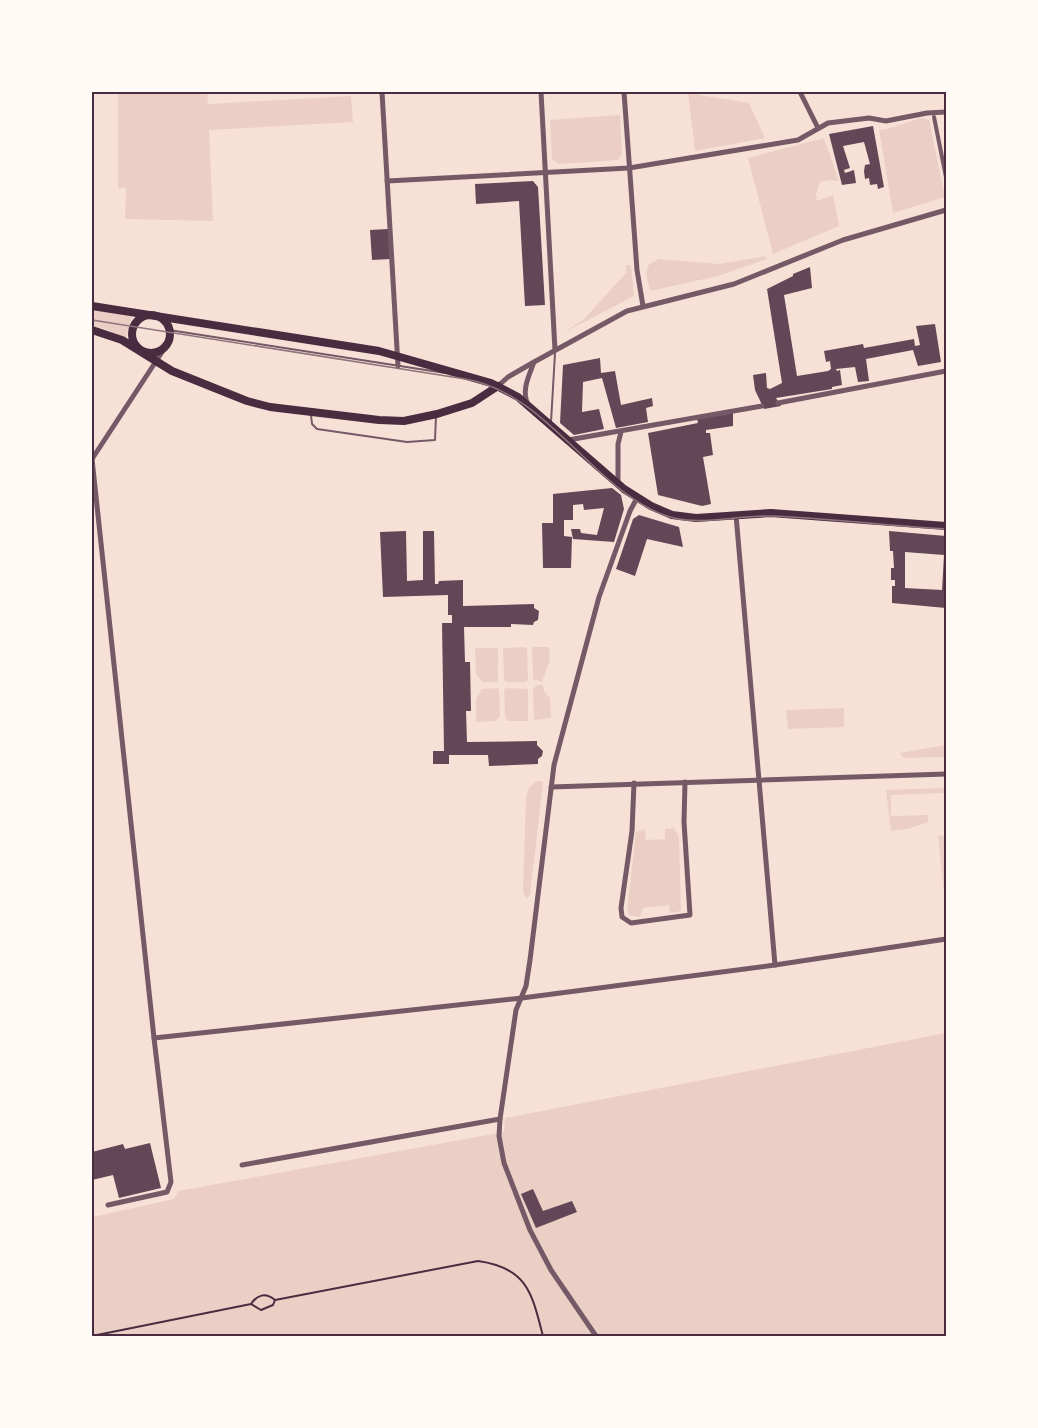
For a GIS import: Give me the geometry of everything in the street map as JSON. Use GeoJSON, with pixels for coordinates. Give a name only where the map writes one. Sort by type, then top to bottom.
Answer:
{"type":"FeatureCollection","features":[{"type":"Feature","properties":{"kind":"main road"},"geometry":{"type":"LineString","coordinates":[[92,306],[398,355],[498,386],[529,406],[637,498],[664,512],[680,517],[771,513],[946,526]]}},
{"type":"Feature","properties":{"kind":"main road"},"geometry":{"type":"LineString","coordinates":[[154,315],[164,320],[169,330],[170,337],[166,346],[155,353],[141,351],[134,344],[132,329],[141,318],[154,315]]}},
{"type":"Feature","properties":{"kind":"main road"},"geometry":{"type":"LineString","coordinates":[[92,330],[122,340],[172,371],[255,403],[311,412],[386,421],[411,420],[437,414],[481,398],[498,386]]}},
{"type":"Feature","properties":{"kind":"street"},"geometry":{"type":"LineString","coordinates":[[382,92],[398,366]]}},
{"type":"Feature","properties":{"kind":"street"},"geometry":{"type":"LineString","coordinates":[[541,92],[555,350]]}},
{"type":"Feature","properties":{"kind":"street"},"geometry":{"type":"LineString","coordinates":[[624,92],[637,270],[643,306]]}},
{"type":"Feature","properties":{"kind":"street"},"geometry":{"type":"LineString","coordinates":[[800,92],[818,128]]}},
{"type":"Feature","properties":{"kind":"street"},"geometry":{"type":"LineString","coordinates":[[387,181],[629,168],[798,140],[828,123],[866,118],[886,121],[933,115],[946,111]]}},
{"type":"Feature","properties":{"kind":"street"},"geometry":{"type":"LineString","coordinates":[[933,115],[946,177]]}},
{"type":"Feature","properties":{"kind":"street"},"geometry":{"type":"LineString","coordinates":[[498,386],[508,377],[627,311],[734,284],[843,240],[946,210]]}},
{"type":"Feature","properties":{"kind":"street"},"geometry":{"type":"LineString","coordinates":[[108,1205],[167,1192],[171,1182],[92,459],[166,346]]}},
{"type":"Feature","properties":{"kind":"street"},"geometry":{"type":"LineString","coordinates":[[529,406],[525,391],[534,362]]}},
{"type":"Feature","properties":{"kind":"street"},"geometry":{"type":"LineString","coordinates":[[778,403],[946,370]]}},
{"type":"Feature","properties":{"kind":"street"},"geometry":{"type":"LineString","coordinates":[[568,440],[762,406]]}},
{"type":"Feature","properties":{"kind":"street"},"geometry":{"type":"LineString","coordinates":[[618,484],[618,444],[621,432]]}},
{"type":"Feature","properties":{"kind":"street"},"geometry":{"type":"LineString","coordinates":[[596,1336],[551,1270],[530,1230],[504,1163],[499,1136],[516,1010],[522,998],[530,960],[553,776],[599,597],[630,511],[637,498]]}},
{"type":"Feature","properties":{"kind":"street"},"geometry":{"type":"LineString","coordinates":[[736,515],[775,965]]}},
{"type":"Feature","properties":{"kind":"street"},"geometry":{"type":"LineString","coordinates":[[551,787],[946,774]]}},
{"type":"Feature","properties":{"kind":"street"},"geometry":{"type":"LineString","coordinates":[[634,783],[632,831],[621,908],[622,917],[631,923],[690,915],[684,822],[685,782]]}},
{"type":"Feature","properties":{"kind":"street"},"geometry":{"type":"LineString","coordinates":[[154,1038],[522,998],[775,965],[946,939]]}},
{"type":"Feature","properties":{"kind":"street"},"geometry":{"type":"LineString","coordinates":[[242,1165],[500,1119]]}},
{"type":"Feature","properties":{"kind":"lane"},"geometry":{"type":"LineString","coordinates":[[169,330],[477,379]]}},
{"type":"Feature","properties":{"kind":"lane"},"geometry":{"type":"LineString","coordinates":[[551,425],[555,350]]}},
{"type":"Feature","properties":{"kind":"lane"},"geometry":{"type":"LineString","coordinates":[[311,412],[312,424],[317,429],[407,441],[435,440],[437,414]]}},
{"type":"Feature","properties":{"kind":"path"},"geometry":{"type":"LineString","coordinates":[[251,1304],[255,1298],[262,1295],[275,1300],[468,1262],[490,1263],[508,1270],[526,1286],[534,1300],[543,1336]]}},
{"type":"Feature","properties":{"kind":"path"},"geometry":{"type":"LineString","coordinates":[[92,1336],[251,1304],[261,1310],[267,1309],[273,1305],[275,1300]]}},
{"type":"Feature","properties":{"kind":"shaded area"},"geometry":{"type":"Polygon","coordinates":[[[118,92],[207,92],[208,104],[351,96],[353,122],[209,130],[213,221],[125,219],[126,188],[118,188],[118,92]]]}},
{"type":"Feature","properties":{"kind":"shaded area"},"geometry":{"type":"Polygon","coordinates":[[[688,93],[749,103],[765,138],[695,151],[688,93]]]}},
{"type":"Feature","properties":{"kind":"shaded area"},"geometry":{"type":"Polygon","coordinates":[[[620,115],[622,154],[618,160],[559,164],[552,159],[550,120],[620,115]]]}},
{"type":"Feature","properties":{"kind":"shaded area"},"geometry":{"type":"Polygon","coordinates":[[[921,118],[929,120],[945,197],[893,213],[879,130],[921,118]]]}},
{"type":"Feature","properties":{"kind":"shaded area"},"geometry":{"type":"Polygon","coordinates":[[[824,138],[839,181],[820,182],[816,194],[817,201],[833,195],[839,226],[773,254],[748,158],[824,138]]]}},
{"type":"Feature","properties":{"kind":"shaded area"},"geometry":{"type":"Polygon","coordinates":[[[766,256],[767,259],[718,276],[650,291],[646,274],[649,264],[659,259],[719,264],[766,256]]]}},
{"type":"Feature","properties":{"kind":"shaded area"},"geometry":{"type":"Polygon","coordinates":[[[626,265],[631,265],[634,296],[565,332],[585,318],[626,273],[626,265]]]}},
{"type":"Feature","properties":{"kind":"shaded area"},"geometry":{"type":"Polygon","coordinates":[[[92,309],[132,317],[126,338],[92,326],[92,309]]]}},
{"type":"Feature","properties":{"kind":"shaded area"},"geometry":{"type":"Polygon","coordinates":[[[525,647],[527,649],[528,680],[526,682],[506,682],[504,680],[503,648],[525,647]]]}},
{"type":"Feature","properties":{"kind":"shaded area"},"geometry":{"type":"Polygon","coordinates":[[[532,647],[549,647],[550,660],[542,682],[533,679],[532,647]]]}},
{"type":"Feature","properties":{"kind":"shaded area"},"geometry":{"type":"Polygon","coordinates":[[[475,648],[498,648],[497,682],[482,682],[476,674],[475,648]]]}},
{"type":"Feature","properties":{"kind":"shaded area"},"geometry":{"type":"Polygon","coordinates":[[[537,685],[543,685],[545,693],[550,698],[551,718],[534,720],[533,689],[537,685]]]}},
{"type":"Feature","properties":{"kind":"shaded area"},"geometry":{"type":"Polygon","coordinates":[[[497,688],[500,716],[496,721],[476,722],[476,699],[482,689],[497,688]]]}},
{"type":"Feature","properties":{"kind":"shaded area"},"geometry":{"type":"Polygon","coordinates":[[[506,688],[528,689],[528,721],[507,721],[504,690],[506,688]]]}},
{"type":"Feature","properties":{"kind":"shaded area"},"geometry":{"type":"Polygon","coordinates":[[[844,708],[844,727],[788,729],[786,710],[844,708]]]}},
{"type":"Feature","properties":{"kind":"shaded area"},"geometry":{"type":"Polygon","coordinates":[[[946,745],[946,757],[904,758],[900,753],[946,745]]]}},
{"type":"Feature","properties":{"kind":"shaded area"},"geometry":{"type":"Polygon","coordinates":[[[536,781],[543,783],[530,895],[527,898],[523,890],[526,797],[529,788],[536,781]]]}},
{"type":"Feature","properties":{"kind":"shaded area"},"geometry":{"type":"Polygon","coordinates":[[[946,788],[945,815],[944,793],[891,795],[891,816],[928,815],[928,822],[908,829],[891,831],[886,790],[946,788]]]}},
{"type":"Feature","properties":{"kind":"shaded area"},"geometry":{"type":"Polygon","coordinates":[[[674,828],[679,837],[681,911],[670,913],[669,905],[643,908],[640,917],[630,916],[627,910],[636,832],[645,829],[646,840],[665,839],[665,829],[674,828]]]}},
{"type":"Feature","properties":{"kind":"shaded area"},"geometry":{"type":"Polygon","coordinates":[[[938,835],[946,836],[946,912],[938,835]]]}},
{"type":"Feature","properties":{"kind":"shaded area"},"geometry":{"type":"Polygon","coordinates":[[[946,1033],[946,1336],[92,1336],[92,1217],[174,1199],[178,1191],[504,1132],[505,1118],[946,1033]]]}},
{"type":"Feature","properties":{"kind":"building"},"geometry":{"type":"Polygon","coordinates":[[[873,126],[884,187],[878,189],[877,184],[870,185],[869,178],[865,179],[865,165],[870,164],[864,142],[843,146],[850,168],[844,170],[845,173],[854,170],[856,183],[842,185],[829,134],[873,126]]]}},
{"type":"Feature","properties":{"kind":"building"},"geometry":{"type":"Polygon","coordinates":[[[533,181],[538,187],[545,305],[525,306],[519,201],[476,204],[475,184],[533,181]]]}},
{"type":"Feature","properties":{"kind":"building"},"geometry":{"type":"Polygon","coordinates":[[[388,229],[390,259],[372,260],[370,230],[388,229]]]}},
{"type":"Feature","properties":{"kind":"building"},"geometry":{"type":"Polygon","coordinates":[[[810,267],[812,288],[784,295],[797,376],[831,369],[830,361],[826,362],[824,351],[863,344],[864,348],[914,339],[915,346],[920,345],[916,326],[935,324],[941,362],[918,366],[913,350],[866,359],[869,381],[858,382],[855,367],[836,369],[840,370],[842,385],[832,387],[832,389],[776,398],[781,406],[764,409],[755,390],[753,375],[766,373],[767,388],[770,389],[782,383],[767,289],[810,267]]]}},
{"type":"Feature","properties":{"kind":"building"},"geometry":{"type":"Polygon","coordinates":[[[600,358],[601,373],[615,371],[621,405],[652,398],[653,406],[646,408],[648,422],[616,428],[602,378],[583,382],[582,412],[599,409],[604,429],[574,435],[560,423],[563,365],[600,358]]]}},
{"type":"Feature","properties":{"kind":"building"},"geometry":{"type":"Polygon","coordinates":[[[733,413],[733,426],[706,430],[706,433],[710,433],[713,455],[703,457],[711,504],[702,506],[658,495],[648,433],[698,423],[697,419],[733,413]]]}},
{"type":"Feature","properties":{"kind":"building"},"geometry":{"type":"Polygon","coordinates":[[[612,488],[621,495],[624,509],[614,542],[573,539],[571,529],[580,529],[581,533],[597,535],[604,508],[584,510],[583,504],[573,505],[573,520],[564,520],[564,536],[572,537],[571,568],[543,568],[542,523],[553,523],[553,494],[612,488]]]}},
{"type":"Feature","properties":{"kind":"building"},"geometry":{"type":"Polygon","coordinates":[[[639,515],[679,527],[683,547],[647,539],[635,576],[616,569],[633,519],[639,515]]]}},
{"type":"Feature","properties":{"kind":"building"},"geometry":{"type":"Polygon","coordinates":[[[406,531],[407,581],[423,580],[423,531],[434,531],[435,584],[439,581],[463,580],[463,606],[534,604],[534,608],[539,611],[538,620],[533,625],[464,627],[465,662],[470,662],[471,711],[466,711],[467,742],[537,741],[537,745],[543,751],[538,764],[489,766],[488,755],[449,755],[449,764],[433,764],[433,751],[444,751],[442,623],[452,623],[452,615],[448,615],[448,595],[383,597],[380,532],[406,531]]]}},
{"type":"Feature","properties":{"kind":"building"},"geometry":{"type":"Polygon","coordinates":[[[889,531],[946,536],[946,608],[892,603],[892,586],[895,586],[895,580],[891,580],[891,568],[894,568],[893,551],[890,551],[889,531]],[[905,552],[905,588],[942,590],[944,555],[905,552]]]}},
{"type":"Feature","properties":{"kind":"building"},"geometry":{"type":"Polygon","coordinates":[[[150,1143],[161,1188],[119,1198],[113,1175],[92,1180],[92,1152],[123,1144],[125,1149],[150,1143]]]}},
{"type":"Feature","properties":{"kind":"building"},"geometry":{"type":"Polygon","coordinates":[[[533,1189],[543,1211],[572,1201],[577,1212],[536,1228],[521,1194],[533,1189]]]}},
{"type":"Feature","properties":{"kind":"tram line"},"geometry":{"type":"LineString","coordinates":[[92,320],[465,379],[493,387],[519,401],[543,420],[611,482],[635,500],[661,514],[674,518],[701,521],[770,516],[946,529]]}}]}
